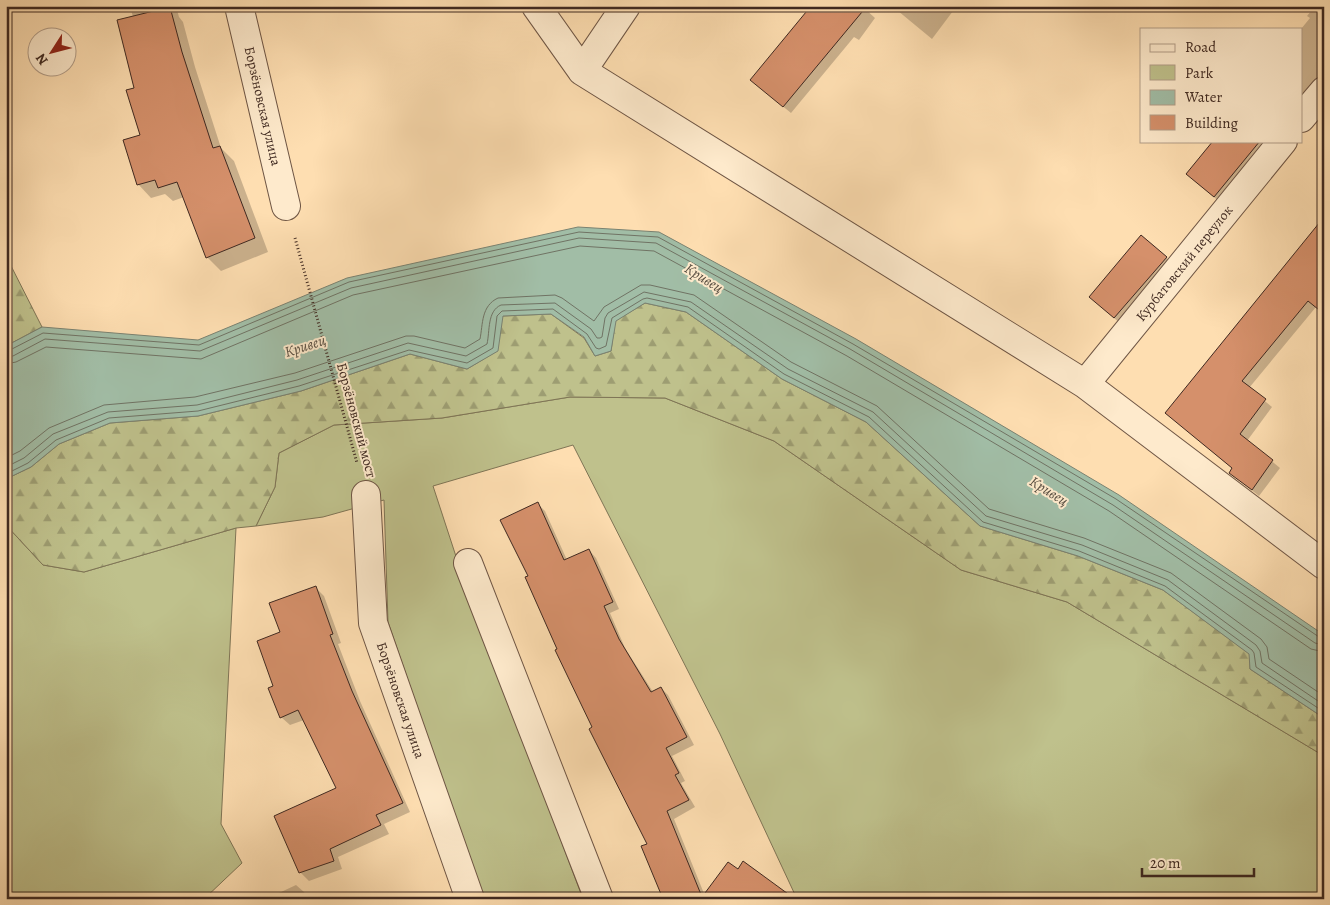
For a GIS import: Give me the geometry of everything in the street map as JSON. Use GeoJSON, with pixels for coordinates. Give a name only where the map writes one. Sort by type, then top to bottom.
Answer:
{"type":"FeatureCollection","features":[{"type":"Feature","properties":{"kind":"street","name":"Борзёновская улица"},"geometry":{"type":"LineString","coordinates":[[239,6],[286,206]]}},
{"type":"Feature","properties":{"kind":"street"},"geometry":{"type":"LineString","coordinates":[[536,6],[582,71],[1085,384],[1324,565]]}},
{"type":"Feature","properties":{"kind":"street"},"geometry":{"type":"LineString","coordinates":[[582,71],[626,6]]}},
{"type":"Feature","properties":{"kind":"street"},"geometry":{"type":"LineString","coordinates":[[1302,117],[1324,91]]}},
{"type":"Feature","properties":{"kind":"street","name":"Курбатовский переулок"},"geometry":{"type":"LineString","coordinates":[[1085,384],[1282,142]]}},
{"type":"Feature","properties":{"kind":"street","name":"Борзёновская улица"},"geometry":{"type":"LineString","coordinates":[[366,495],[373,623],[470,899]]}},
{"type":"Feature","properties":{"kind":"street"},"geometry":{"type":"LineString","coordinates":[[468,563],[599,899]]}},
{"type":"Feature","properties":{"kind":"path","name":"Борзёновский мост"},"geometry":{"type":"LineString","coordinates":[[286,206],[366,495]]}},
{"type":"Feature","properties":{"kind":"green space"},"geometry":{"type":"Polygon","coordinates":[[[6,256],[42,327],[6,346],[6,256]]]}},
{"type":"Feature","properties":{"kind":"green space"},"geometry":{"type":"Polygon","coordinates":[[[645,303],[686,312],[782,379],[866,422],[980,526],[1078,556],[1163,590],[1250,654],[1250,669],[1324,718],[1324,756],[1067,602],[961,570],[774,441],[665,398],[570,397],[442,418],[334,425],[279,453],[275,487],[256,526],[236,528],[84,572],[43,565],[6,525],[6,479],[31,467],[59,444],[110,423],[198,416],[301,391],[410,354],[467,369],[497,351],[502,316],[551,314],[584,338],[595,356],[611,351],[615,321],[645,303]]]}},
{"type":"Feature","properties":{"kind":"green space"},"geometry":{"type":"Polygon","coordinates":[[[570,397],[665,398],[774,441],[961,570],[1067,602],[1324,756],[1324,892],[1318,899],[797,899],[720,734],[573,445],[433,486],[466,587],[583,899],[483,899],[388,622],[384,500],[323,517],[256,526],[275,487],[279,453],[334,425],[442,418],[570,397]]]}},
{"type":"Feature","properties":{"kind":"green space"},"geometry":{"type":"Polygon","coordinates":[[[6,525],[43,565],[84,572],[236,528],[221,824],[242,863],[204,899],[6,899],[6,525]]]}},
{"type":"Feature","properties":{"kind":"water","name":"Кривец"},"geometry":{"type":"Polygon","coordinates":[[[578,227],[659,232],[856,339],[1119,495],[1324,635],[1324,718],[1250,669],[1249,654],[1163,590],[1078,556],[980,526],[866,422],[782,379],[686,312],[645,303],[616,321],[611,351],[595,356],[584,337],[551,314],[503,316],[498,351],[467,369],[410,354],[301,391],[198,416],[110,423],[59,444],[31,467],[6,479],[6,346],[42,327],[198,340],[347,278],[578,227]]]}},
{"type":"Feature","properties":{"kind":"building"},"geometry":{"type":"Polygon","coordinates":[[[811,6],[867,6],[783,107],[750,80],[811,6]]]}},
{"type":"Feature","properties":{"kind":"building"},"geometry":{"type":"Polygon","coordinates":[[[170,7],[182,52],[213,148],[220,146],[255,238],[206,258],[177,182],[158,188],[155,180],[137,185],[123,140],[140,135],[126,90],[134,88],[117,20],[170,7]]]}},
{"type":"Feature","properties":{"kind":"building"},"geometry":{"type":"Polygon","coordinates":[[[1212,142],[1259,142],[1214,197],[1186,174],[1212,142]]]}},
{"type":"Feature","properties":{"kind":"building"},"geometry":{"type":"Polygon","coordinates":[[[1324,217],[1324,314],[1308,301],[1242,381],[1266,399],[1240,434],[1273,460],[1252,490],[1229,473],[1232,468],[1165,413],[1324,217]]]}},
{"type":"Feature","properties":{"kind":"building"},"geometry":{"type":"Polygon","coordinates":[[[1141,235],[1167,257],[1114,318],[1089,297],[1141,235]]]}},
{"type":"Feature","properties":{"kind":"building"},"geometry":{"type":"Polygon","coordinates":[[[538,502],[564,560],[589,549],[613,602],[604,606],[619,639],[651,692],[661,687],[687,737],[666,748],[679,773],[675,775],[689,800],[667,811],[702,897],[728,862],[738,869],[743,861],[795,899],[663,899],[641,846],[647,844],[589,729],[592,727],[555,650],[557,649],[525,577],[528,576],[500,520],[538,502]]]}},
{"type":"Feature","properties":{"kind":"building"},"geometry":{"type":"Polygon","coordinates":[[[316,586],[333,634],[330,635],[352,691],[403,803],[376,815],[381,825],[330,849],[334,861],[299,873],[274,816],[336,788],[298,710],[280,718],[268,688],[273,686],[257,641],[280,632],[269,603],[316,586]]]}}]}
